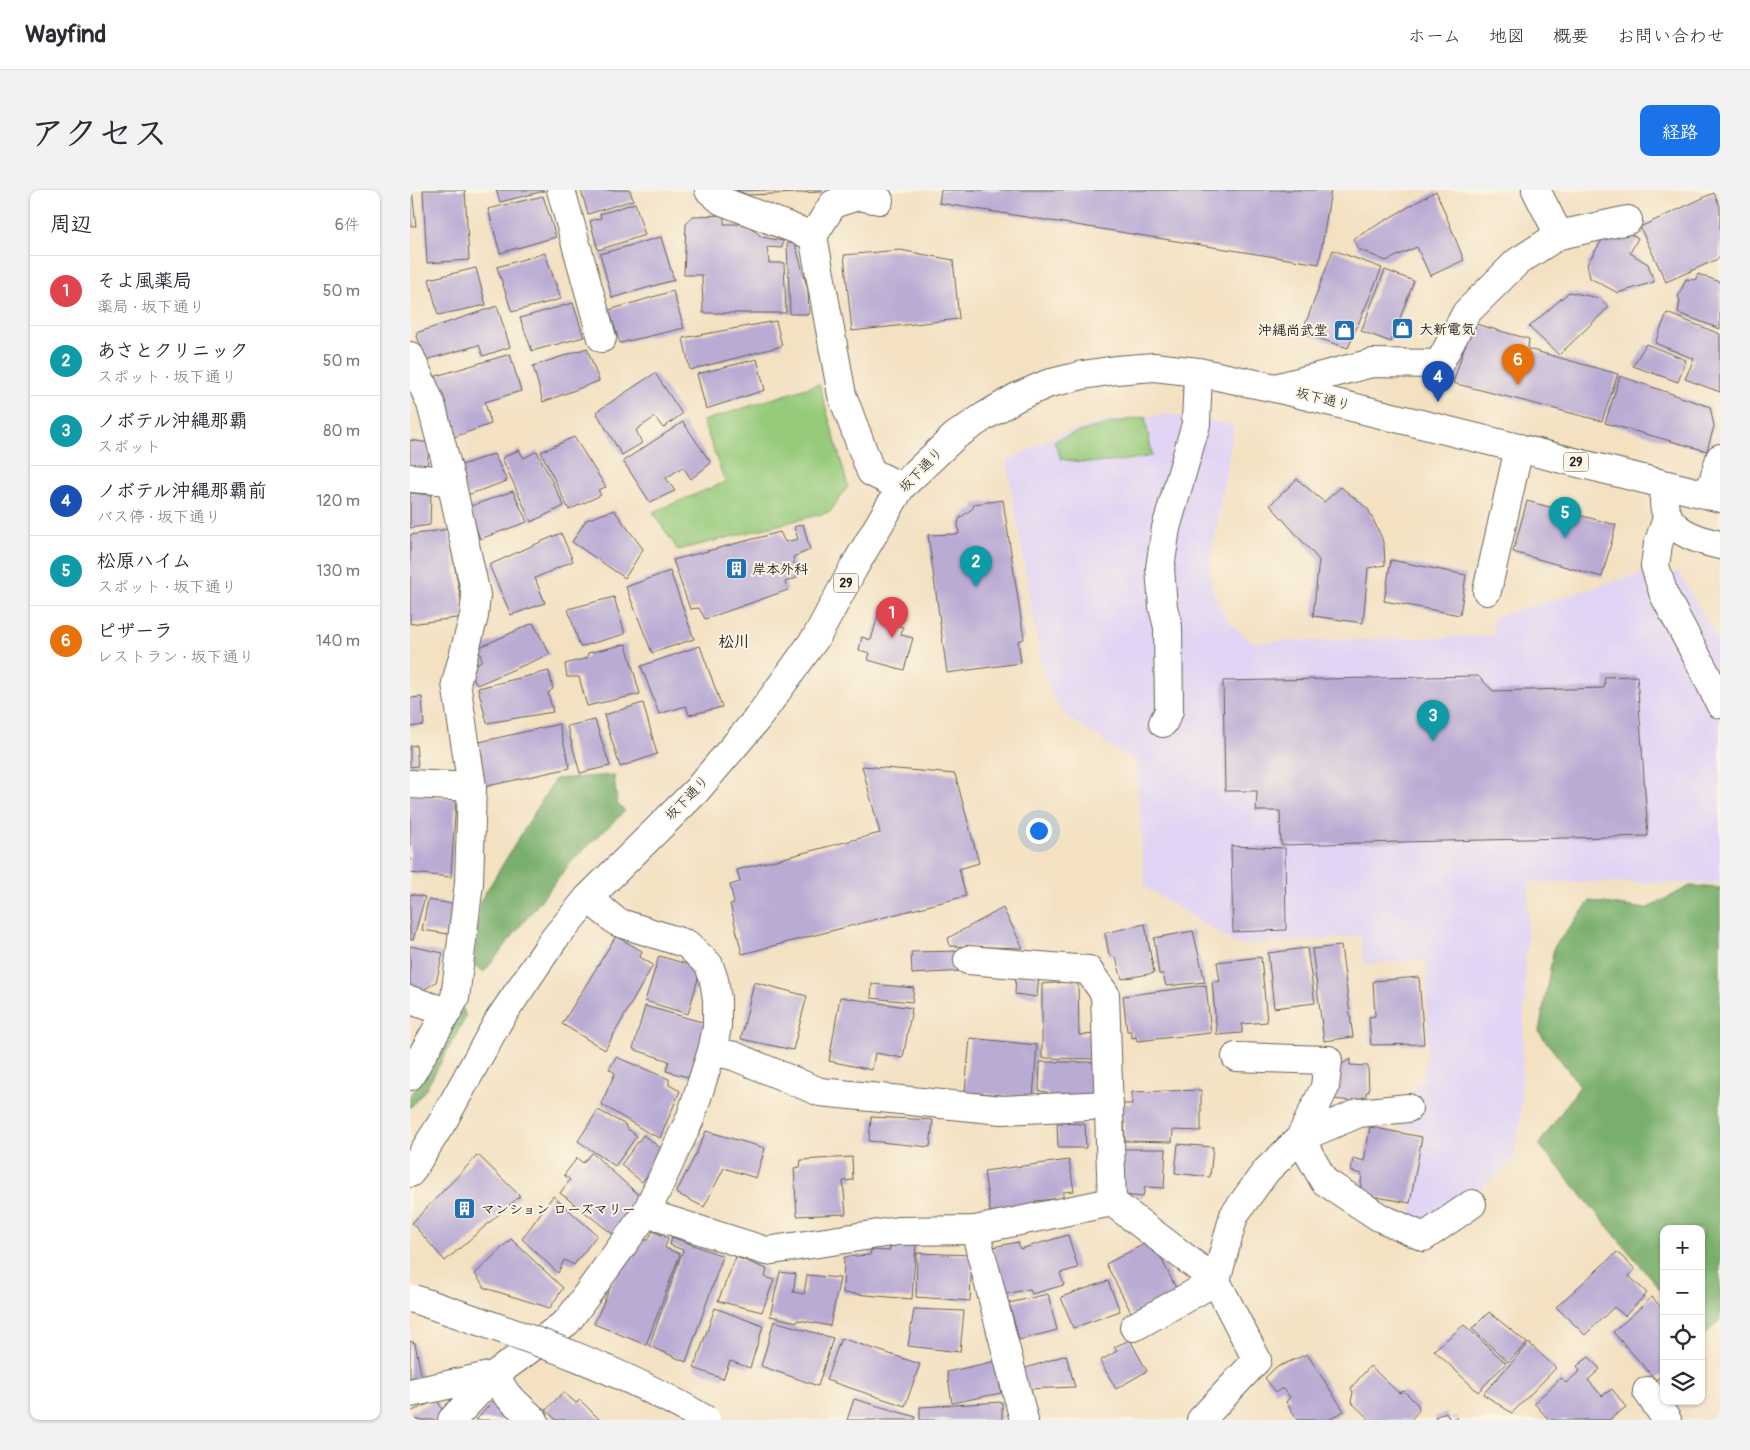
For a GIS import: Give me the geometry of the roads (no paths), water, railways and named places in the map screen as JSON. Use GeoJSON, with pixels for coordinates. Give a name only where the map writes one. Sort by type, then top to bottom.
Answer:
{"type":"FeatureCollection","features":[{"type":"Feature","properties":{"kind":"street"},"geometry":{"type":"LineString","coordinates":[[561,190],[602,338]]}},
{"type":"Feature","properties":{"kind":"street"},"geometry":{"type":"LineString","coordinates":[[709,190],[722,201],[813,236]]}},
{"type":"Feature","properties":{"kind":"street"},"geometry":{"type":"LineString","coordinates":[[1536,190],[1559,235]]}},
{"type":"Feature","properties":{"kind":"street"},"geometry":{"type":"LineString","coordinates":[[879,200],[858,196],[833,204],[813,236],[842,394],[871,472],[901,487]]}},
{"type":"Feature","properties":{"kind":"street"},"geometry":{"type":"LineString","coordinates":[[1275,388],[1372,363],[1439,364],[1466,313],[1517,262],[1559,235],[1628,220]]}},
{"type":"Feature","properties":{"kind":"street"},"geometry":{"type":"LineString","coordinates":[[410,356],[431,404],[451,481],[476,595],[474,616],[456,683],[472,787],[469,883],[455,998],[410,1076]]}},
{"type":"Feature","properties":{"kind":"street","name":"坂下通り"},"geometry":{"type":"LineString","coordinates":[[410,1173],[431,1142],[499,1020],[554,939],[588,898],[696,791],[757,719],[817,636],[901,487],[954,436],[1017,397],[1047,384],[1083,375],[1116,370],[1154,367],[1198,372],[1275,388],[1715,497]]}},
{"type":"Feature","properties":{"kind":"street"},"geometry":{"type":"LineString","coordinates":[[1163,723],[1169,712],[1168,626],[1161,592],[1161,552],[1166,528],[1196,424],[1198,372]]}},
{"type":"Feature","properties":{"kind":"street"},"geometry":{"type":"LineString","coordinates":[[1488,591],[1519,448]]}},
{"type":"Feature","properties":{"kind":"street"},"geometry":{"type":"LineString","coordinates":[[1715,497],[1720,458]]}},
{"type":"Feature","properties":{"kind":"street"},"geometry":{"type":"LineString","coordinates":[[410,478],[451,481]]}},
{"type":"Feature","properties":{"kind":"street"},"geometry":{"type":"LineString","coordinates":[[1668,485],[1664,501],[1668,516],[1679,530],[1700,540],[1720,545]]}},
{"type":"Feature","properties":{"kind":"street"},"geometry":{"type":"LineString","coordinates":[[1668,516],[1658,544],[1655,566],[1664,595],[1720,704]]}},
{"type":"Feature","properties":{"kind":"street"},"geometry":{"type":"LineString","coordinates":[[410,784],[472,787]]}},
{"type":"Feature","properties":{"kind":"street"},"geometry":{"type":"LineString","coordinates":[[452,1420],[494,1374],[567,1322],[646,1213],[690,1119],[712,1051],[717,1027],[717,999],[709,965],[687,944],[617,922],[588,898]]}},
{"type":"Feature","properties":{"kind":"street"},"geometry":{"type":"LineString","coordinates":[[968,960],[1088,970],[1105,994],[1112,1202]]}},
{"type":"Feature","properties":{"kind":"street"},"geometry":{"type":"LineString","coordinates":[[410,1000],[447,1012]]}},
{"type":"Feature","properties":{"kind":"street"},"geometry":{"type":"LineString","coordinates":[[712,1051],[734,1056],[820,1092],[1002,1110],[1109,1105]]}},
{"type":"Feature","properties":{"kind":"street"},"geometry":{"type":"LineString","coordinates":[[1134,1327],[1216,1281],[1234,1215],[1266,1171],[1300,1138],[1325,1087],[1328,1060],[1236,1057]]}},
{"type":"Feature","properties":{"kind":"street"},"geometry":{"type":"LineString","coordinates":[[1300,1138],[1359,1113],[1408,1108]]}},
{"type":"Feature","properties":{"kind":"street"},"geometry":{"type":"LineString","coordinates":[[1300,1138],[1324,1181],[1379,1217],[1424,1237],[1472,1204]]}},
{"type":"Feature","properties":{"kind":"street"},"geometry":{"type":"LineString","coordinates":[[646,1213],[766,1251],[898,1231],[975,1230],[1112,1202],[1216,1281],[1257,1360],[1201,1420]]}},
{"type":"Feature","properties":{"kind":"street"},"geometry":{"type":"LineString","coordinates":[[975,1230],[1024,1420]]}},
{"type":"Feature","properties":{"kind":"street"},"geometry":{"type":"LineString","coordinates":[[412,1298],[579,1357],[641,1385],[706,1420]]}},
{"type":"Feature","properties":{"kind":"street"},"geometry":{"type":"LineString","coordinates":[[410,1392],[494,1374]]}},
{"type":"Feature","properties":{"kind":"street"},"geometry":{"type":"LineString","coordinates":[[494,1374],[507,1395],[534,1420]]}},
{"type":"Feature","properties":{"kind":"street"},"geometry":{"type":"LineString","coordinates":[[1647,1391],[1667,1420]]}},
{"type":"Feature","properties":{"kind":"place","name":"大新電気"},"geometry":{"type":"Point","coordinates":[1403,329]}},
{"type":"Feature","properties":{"kind":"place","name":"沖縄尚武堂"},"geometry":{"type":"Point","coordinates":[1344,330]}},
{"type":"Feature","properties":{"kind":"place","name":"ピザーラ"},"geometry":{"type":"Point","coordinates":[1518,385]}},
{"type":"Feature","properties":{"kind":"place","name":"ノボテル沖縄那覇前"},"geometry":{"type":"Point","coordinates":[1438,402]}},
{"type":"Feature","properties":{"kind":"place","name":"松原ハイム"},"geometry":{"type":"Point","coordinates":[1565,538]}},
{"type":"Feature","properties":{"kind":"place","name":"岸本外科"},"geometry":{"type":"Point","coordinates":[736,569]}},
{"type":"Feature","properties":{"kind":"place","name":"あさとクリニック"},"geometry":{"type":"Point","coordinates":[976,587]}},
{"type":"Feature","properties":{"kind":"place","name":"そよ風薬局"},"geometry":{"type":"Point","coordinates":[892,638]}},
{"type":"Feature","properties":{"kind":"place","name":"ノボテル沖縄那覇"},"geometry":{"type":"Point","coordinates":[1433,741]}},
{"type":"Feature","properties":{"kind":"place","name":"マンション ローズマリー"},"geometry":{"type":"Point","coordinates":[465,1209]}},
{"type":"Feature","properties":{"kind":"district","name":"松川"},"geometry":{"type":"Point","coordinates":[734,642]}}]}
